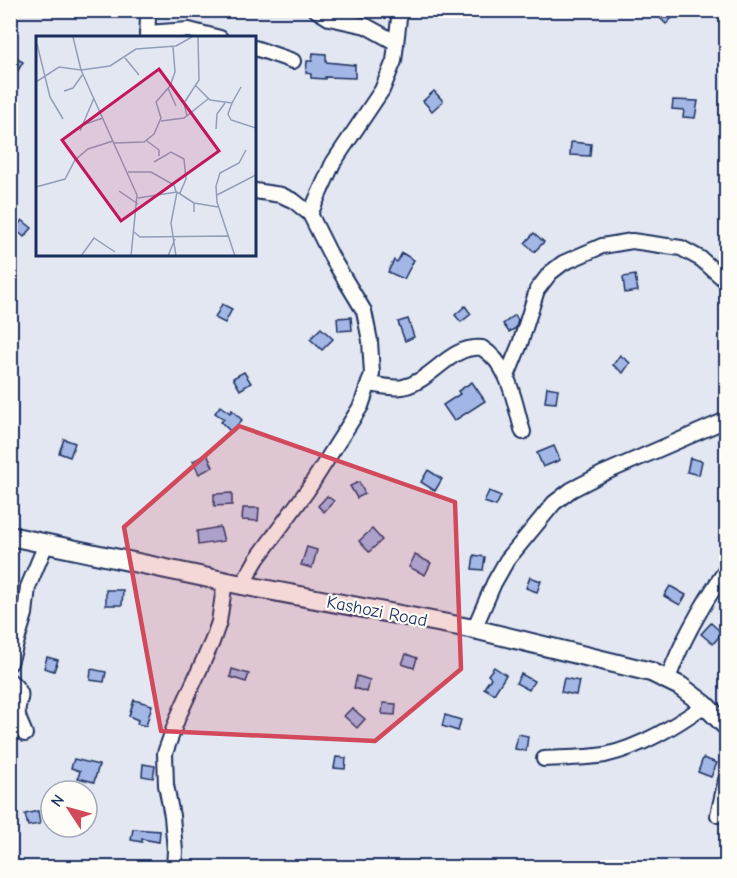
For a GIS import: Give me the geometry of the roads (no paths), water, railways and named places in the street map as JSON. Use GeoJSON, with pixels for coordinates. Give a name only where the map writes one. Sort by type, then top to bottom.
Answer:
{"type":"FeatureCollection","features":[{"type":"Feature","properties":{"kind":"main road","name":"Kashozi Road"},"geometry":{"type":"LineString","coordinates":[[10,536],[234,583],[474,629],[634,668],[668,679],[705,705],[726,726]]}},
{"type":"Feature","properties":{"kind":"street"},"geometry":{"type":"LineString","coordinates":[[146,10],[147,35],[189,30],[212,36]]}},
{"type":"Feature","properties":{"kind":"street"},"geometry":{"type":"LineString","coordinates":[[316,10],[329,18],[366,26],[395,42]]}},
{"type":"Feature","properties":{"kind":"street"},"geometry":{"type":"LineString","coordinates":[[310,214],[333,163],[382,90],[393,61],[400,10]]}},
{"type":"Feature","properties":{"kind":"street"},"geometry":{"type":"LineString","coordinates":[[256,48],[293,61]]}},
{"type":"Feature","properties":{"kind":"street"},"geometry":{"type":"LineString","coordinates":[[174,867],[175,851],[166,785],[165,753],[178,717],[212,642],[234,583],[257,559],[307,491],[361,406],[370,384],[372,364],[364,311],[310,214],[294,201],[281,195],[256,191]]}},
{"type":"Feature","properties":{"kind":"street"},"geometry":{"type":"LineString","coordinates":[[507,376],[537,290],[550,273],[563,263],[602,246],[632,241],[681,248],[701,259],[726,281]]}},
{"type":"Feature","properties":{"kind":"street"},"geometry":{"type":"LineString","coordinates":[[370,384],[394,388],[405,387],[454,354],[475,347],[483,348],[499,362],[507,376],[523,432]]}},
{"type":"Feature","properties":{"kind":"street"},"geometry":{"type":"LineString","coordinates":[[474,629],[494,583],[507,560],[554,503],[571,490],[602,474],[726,420]]}},
{"type":"Feature","properties":{"kind":"street"},"geometry":{"type":"LineString","coordinates":[[10,663],[25,614],[28,587],[46,544]]}},
{"type":"Feature","properties":{"kind":"street"},"geometry":{"type":"LineString","coordinates":[[668,679],[691,625],[704,601],[726,570]]}},
{"type":"Feature","properties":{"kind":"street"},"geometry":{"type":"LineString","coordinates":[[10,681],[20,690],[18,716],[25,734]]}},
{"type":"Feature","properties":{"kind":"street"},"geometry":{"type":"LineString","coordinates":[[544,759],[606,754],[650,738],[676,725],[705,705]]}},
{"type":"Feature","properties":{"kind":"street"},"geometry":{"type":"LineString","coordinates":[[718,815],[726,780]]}}]}
